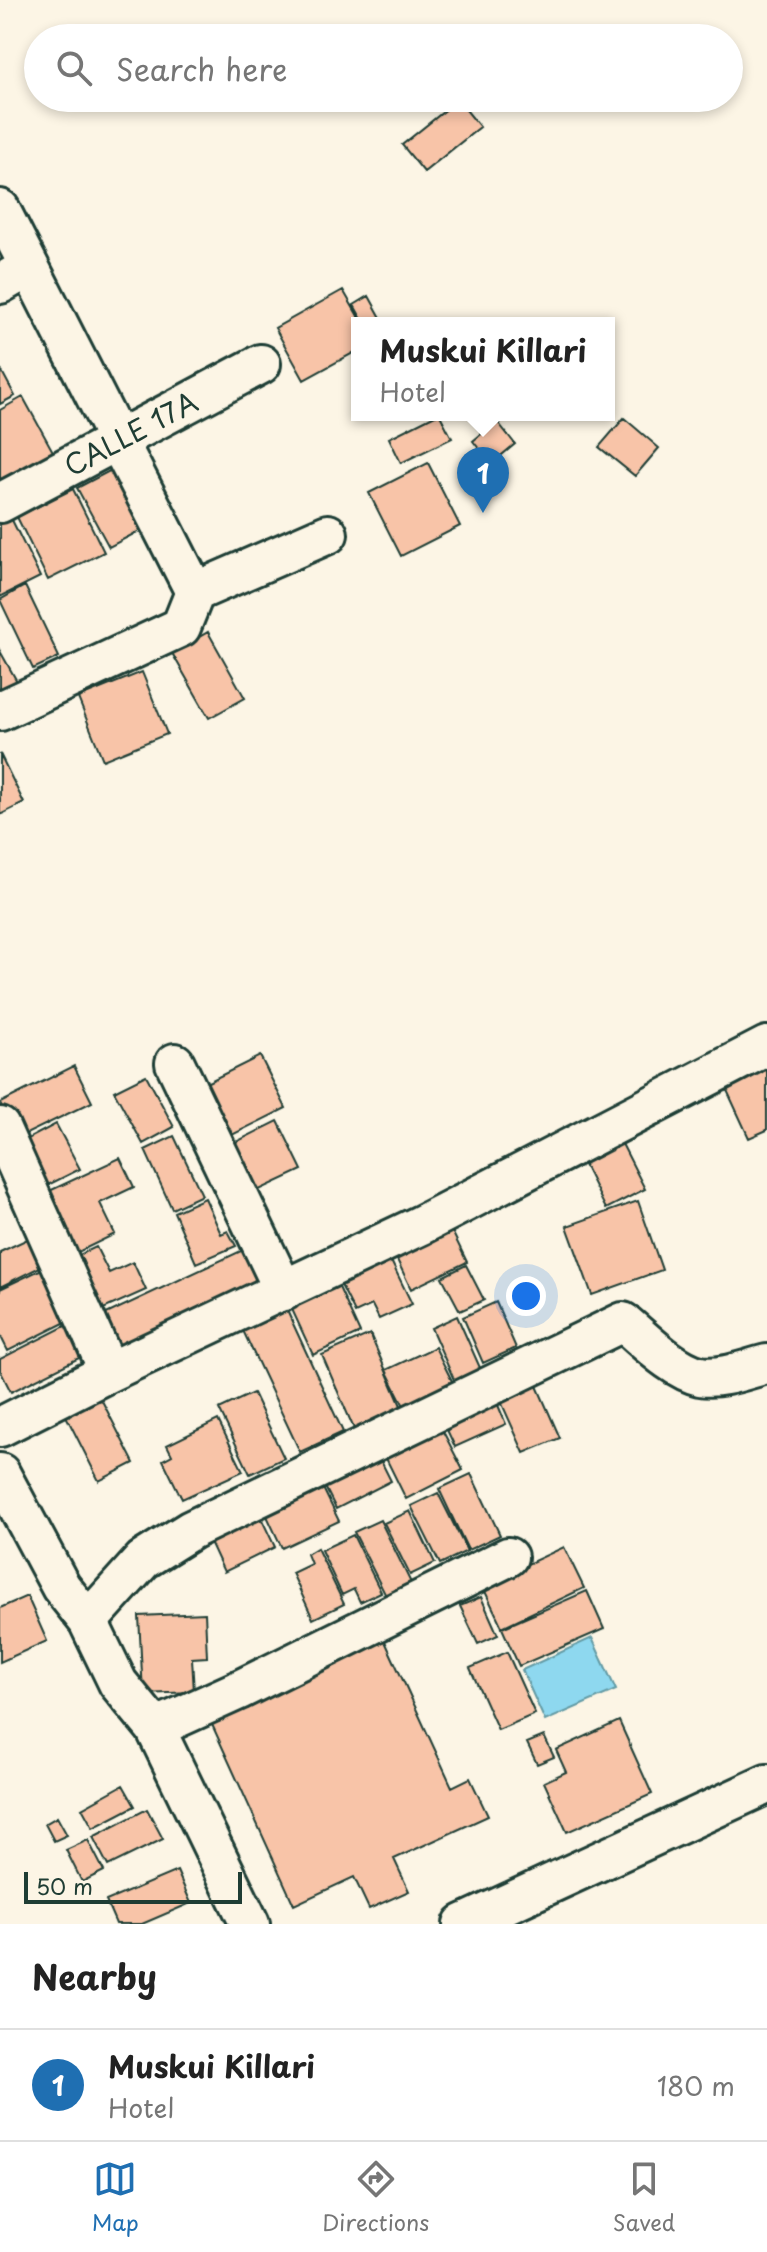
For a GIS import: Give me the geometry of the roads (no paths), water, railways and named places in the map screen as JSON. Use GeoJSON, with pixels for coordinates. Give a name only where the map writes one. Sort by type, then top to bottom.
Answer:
{"type":"FeatureCollection","features":[{"type":"Feature","properties":{"kind":"street"},"geometry":{"type":"LineString","coordinates":[[0,209],[15,275],[118,441],[195,592]]}},
{"type":"Feature","properties":{"kind":"street","name":"CALLE 17A"},"geometry":{"type":"LineString","coordinates":[[0,503],[261,364]]}},
{"type":"Feature","properties":{"kind":"street"},"geometry":{"type":"LineString","coordinates":[[0,711],[181,627],[195,592],[328,534]]}},
{"type":"Feature","properties":{"kind":"street"},"geometry":{"type":"LineString","coordinates":[[0,1427],[435,1218],[767,1046]]}},
{"type":"Feature","properties":{"kind":"street"},"geometry":{"type":"LineString","coordinates":[[175,1063],[284,1291]]}},
{"type":"Feature","properties":{"kind":"street"},"geometry":{"type":"LineString","coordinates":[[0,1127],[109,1372]]}},
{"type":"Feature","properties":{"kind":"street"},"geometry":{"type":"LineString","coordinates":[[88,1621],[143,1560],[191,1530],[623,1322],[669,1361],[700,1376],[730,1374],[767,1364]]}},
{"type":"Feature","properties":{"kind":"street"},"geometry":{"type":"LineString","coordinates":[[0,1473],[61,1587],[88,1621],[118,1683],[155,1728],[250,1924]]}},
{"type":"Feature","properties":{"kind":"street"},"geometry":{"type":"LineString","coordinates":[[155,1728],[508,1557]]}},
{"type":"Feature","properties":{"kind":"street"},"geometry":{"type":"LineString","coordinates":[[463,1924],[767,1784]]}},
{"type":"Feature","properties":{"kind":"water"},"geometry":{"type":"Polygon","coordinates":[[[592,1638],[616,1690],[545,1721],[522,1670],[592,1638]]]}},
{"type":"Feature","properties":{"kind":"place","name":"Muskui Killari"},"geometry":{"type":"Point","coordinates":[483,513]}}]}
